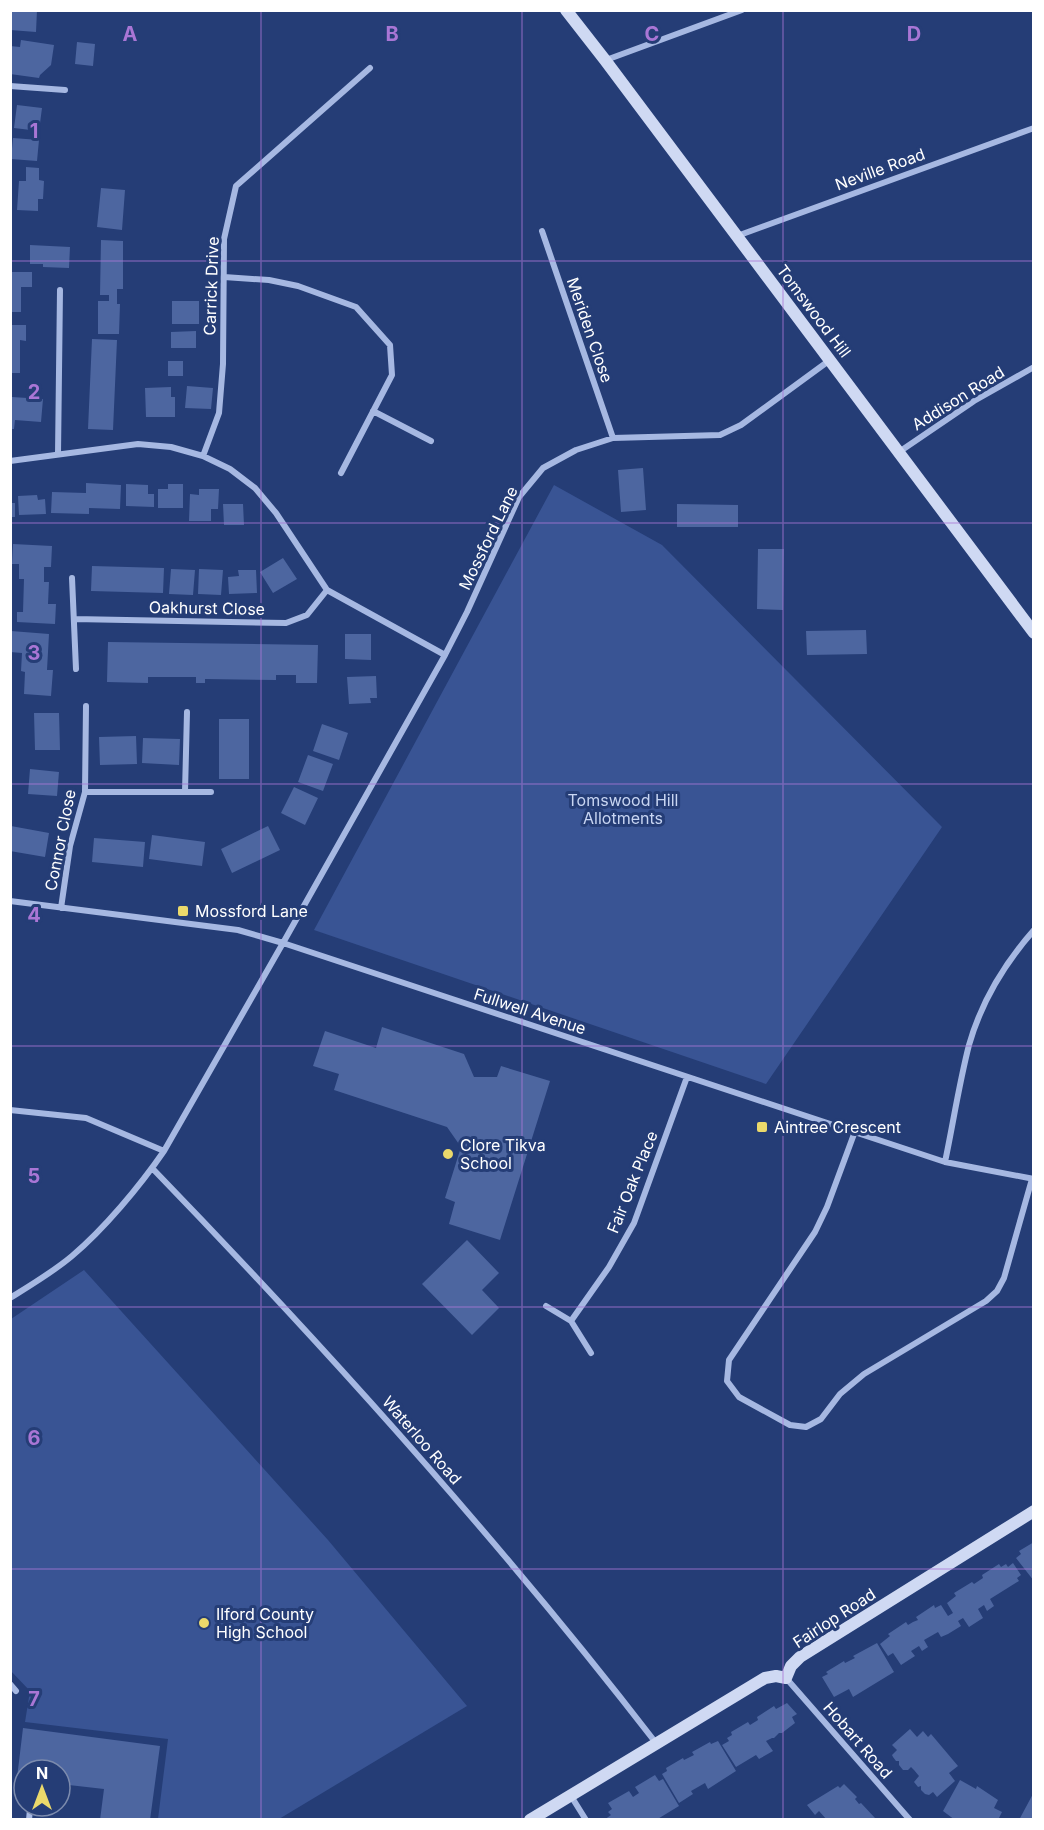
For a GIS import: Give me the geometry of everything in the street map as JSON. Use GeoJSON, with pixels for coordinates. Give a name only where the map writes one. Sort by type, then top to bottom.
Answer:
{"type":"FeatureCollection","features":[{"type":"Feature","properties":{"kind":"street","name":"Tomswood Hill"},"geometry":{"type":"LineString","coordinates":[[566,10],[1034,633]]}},
{"type":"Feature","properties":{"kind":"street"},"geometry":{"type":"LineString","coordinates":[[605,60],[742,10]]}},
{"type":"Feature","properties":{"kind":"street","name":"Carrick Drive"},"geometry":{"type":"LineString","coordinates":[[203,456],[219,413],[223,364],[224,239],[236,186],[370,68]]}},
{"type":"Feature","properties":{"kind":"street"},"geometry":{"type":"LineString","coordinates":[[10,86],[65,90]]}},
{"type":"Feature","properties":{"kind":"street","name":"Neville Road"},"geometry":{"type":"LineString","coordinates":[[737,236],[1034,128]]}},
{"type":"Feature","properties":{"kind":"street","name":"Meriden Close"},"geometry":{"type":"LineString","coordinates":[[542,231],[613,438]]}},
{"type":"Feature","properties":{"kind":"street"},"geometry":{"type":"LineString","coordinates":[[224,277],[269,280],[298,286],[356,307],[390,345],[392,375],[341,473]]}},
{"type":"Feature","properties":{"kind":"street"},"geometry":{"type":"LineString","coordinates":[[58,454],[60,290]]}},
{"type":"Feature","properties":{"kind":"street","name":"Mossford Lane"},"geometry":{"type":"LineString","coordinates":[[10,1298],[71,1257],[96,1235],[164,1151],[444,655],[467,612],[519,497],[543,468],[576,450],[613,438],[720,435],[741,425],[830,360]]}},
{"type":"Feature","properties":{"kind":"street","name":"Addison Road"},"geometry":{"type":"LineString","coordinates":[[898,452],[974,401],[1034,367]]}},
{"type":"Feature","properties":{"kind":"street"},"geometry":{"type":"LineString","coordinates":[[373,411],[431,441]]}},
{"type":"Feature","properties":{"kind":"street"},"geometry":{"type":"LineString","coordinates":[[10,461],[138,444],[171,447],[203,456],[230,469],[255,488],[276,513],[327,590],[444,655]]}},
{"type":"Feature","properties":{"kind":"street"},"geometry":{"type":"LineString","coordinates":[[72,578],[76,669]]}},
{"type":"Feature","properties":{"kind":"street","name":"Oakhurst Close"},"geometry":{"type":"LineString","coordinates":[[74,619],[286,623],[307,615],[327,590]]}},
{"type":"Feature","properties":{"kind":"street","name":"Connor Close"},"geometry":{"type":"LineString","coordinates":[[61,908],[70,846],[85,792],[86,706]]}},
{"type":"Feature","properties":{"kind":"street"},"geometry":{"type":"LineString","coordinates":[[185,792],[187,712]]}},
{"type":"Feature","properties":{"kind":"street"},"geometry":{"type":"LineString","coordinates":[[85,792],[211,792]]}},
{"type":"Feature","properties":{"kind":"street","name":"Fullwell Avenue"},"geometry":{"type":"LineString","coordinates":[[10,901],[238,930],[283,943],[854,1134],[945,1162],[1033,1179]]}},
{"type":"Feature","properties":{"kind":"street"},"geometry":{"type":"LineString","coordinates":[[945,1162],[970,1044],[989,994],[1015,951],[1034,930]]}},
{"type":"Feature","properties":{"kind":"street","name":"Fair Oak Place"},"geometry":{"type":"LineString","coordinates":[[571,1321],[609,1268],[634,1223],[687,1077]]}},
{"type":"Feature","properties":{"kind":"street"},"geometry":{"type":"LineString","coordinates":[[10,1110],[86,1118],[164,1151]]}},
{"type":"Feature","properties":{"kind":"street"},"geometry":{"type":"LineString","coordinates":[[854,1134],[827,1207],[815,1232],[729,1360],[727,1381],[739,1397],[790,1425],[806,1427],[821,1419],[840,1394],[864,1374],[986,1301],[998,1291],[1004,1278],[1033,1179]]}},
{"type":"Feature","properties":{"kind":"street","name":"Waterloo Road"},"geometry":{"type":"LineString","coordinates":[[152,1168],[359,1388],[580,1646],[656,1744]]}},
{"type":"Feature","properties":{"kind":"street"},"geometry":{"type":"LineString","coordinates":[[546,1306],[571,1321],[591,1353]]}},
{"type":"Feature","properties":{"kind":"street","name":"Fairlop Road"},"geometry":{"type":"LineString","coordinates":[[786,1677],[791,1666],[800,1657],[1034,1511]]}},
{"type":"Feature","properties":{"kind":"street"},"geometry":{"type":"LineString","coordinates":[[530,1820],[765,1678],[786,1677]]}},
{"type":"Feature","properties":{"kind":"street","name":"Hobart Road"},"geometry":{"type":"LineString","coordinates":[[786,1677],[910,1820]]}},
{"type":"Feature","properties":{"kind":"street"},"geometry":{"type":"LineString","coordinates":[[10,1684],[16,1691]]}},
{"type":"Feature","properties":{"kind":"street"},"geometry":{"type":"LineString","coordinates":[[571,1795],[586,1820]]}},
{"type":"Feature","properties":{"kind":"green space","name":"Tomswood Hill Allotments"},"geometry":{"type":"Polygon","coordinates":[[[554,485],[662,545],[942,827],[766,1084],[314,930],[554,485]]]}},
{"type":"Feature","properties":{"kind":"green space","name":"Ilford County High School"},"geometry":{"type":"Polygon","coordinates":[[[84,1270],[328,1540],[467,1706],[279,1819],[158,1819],[168,1739],[25,1722],[30,1691],[10,1670],[11,1319],[84,1270]]]}},
{"type":"Feature","properties":{"kind":"building"},"geometry":{"type":"Polygon","coordinates":[[[10,10],[37,10],[36,32],[10,30],[10,10]]]}},
{"type":"Feature","properties":{"kind":"building"},"geometry":{"type":"Polygon","coordinates":[[[21,40],[54,45],[51,65],[39,78],[10,74],[10,46],[20,47],[21,40]]]}},
{"type":"Feature","properties":{"kind":"building"},"geometry":{"type":"Polygon","coordinates":[[[77,42],[95,44],[93,66],[75,64],[77,42]]]}},
{"type":"Feature","properties":{"kind":"building"},"geometry":{"type":"Polygon","coordinates":[[[17,105],[42,108],[39,131],[14,128],[17,105]]]}},
{"type":"Feature","properties":{"kind":"building"},"geometry":{"type":"Polygon","coordinates":[[[13,138],[39,140],[37,161],[11,159],[13,138]]]}},
{"type":"Feature","properties":{"kind":"building"},"geometry":{"type":"Polygon","coordinates":[[[26,167],[39,168],[39,180],[44,181],[43,199],[38,199],[38,211],[17,210],[19,181],[26,181],[26,167]]]}},
{"type":"Feature","properties":{"kind":"building"},"geometry":{"type":"Polygon","coordinates":[[[101,188],[125,190],[122,230],[97,227],[101,188]]]}},
{"type":"Feature","properties":{"kind":"building"},"geometry":{"type":"Polygon","coordinates":[[[101,240],[123,241],[123,289],[117,289],[117,304],[120,304],[119,334],[98,334],[98,301],[109,301],[109,295],[100,295],[101,240]]]}},
{"type":"Feature","properties":{"kind":"building"},"geometry":{"type":"Polygon","coordinates":[[[30,245],[70,247],[69,268],[30,264],[30,245]]]}},
{"type":"Feature","properties":{"kind":"building"},"geometry":{"type":"Polygon","coordinates":[[[11,272],[32,272],[32,287],[21,287],[21,312],[10,312],[11,272]]]}},
{"type":"Feature","properties":{"kind":"building"},"geometry":{"type":"Polygon","coordinates":[[[172,301],[199,301],[199,324],[172,324],[172,301]]]}},
{"type":"Feature","properties":{"kind":"building"},"geometry":{"type":"Polygon","coordinates":[[[10,325],[26,325],[26,341],[20,340],[20,373],[10,373],[10,325]]]}},
{"type":"Feature","properties":{"kind":"building"},"geometry":{"type":"Polygon","coordinates":[[[196,331],[196,348],[171,348],[171,332],[196,331]]]}},
{"type":"Feature","properties":{"kind":"building"},"geometry":{"type":"Polygon","coordinates":[[[92,339],[117,340],[113,430],[88,429],[92,339]]]}},
{"type":"Feature","properties":{"kind":"building"},"geometry":{"type":"Polygon","coordinates":[[[168,361],[183,361],[183,376],[168,376],[168,361]]]}},
{"type":"Feature","properties":{"kind":"building"},"geometry":{"type":"Polygon","coordinates":[[[187,386],[213,388],[211,409],[185,408],[187,386]]]}},
{"type":"Feature","properties":{"kind":"building"},"geometry":{"type":"Polygon","coordinates":[[[171,387],[171,397],[175,397],[175,417],[146,417],[145,388],[171,387]]]}},
{"type":"Feature","properties":{"kind":"building"},"geometry":{"type":"Polygon","coordinates":[[[12,397],[43,399],[41,422],[15,420],[14,429],[10,429],[12,397]]]}},
{"type":"Feature","properties":{"kind":"building"},"geometry":{"type":"Polygon","coordinates":[[[643,468],[646,510],[621,512],[618,470],[643,468]]]}},
{"type":"Feature","properties":{"kind":"building"},"geometry":{"type":"Polygon","coordinates":[[[86,483],[121,485],[120,509],[89,508],[89,514],[51,513],[52,492],[86,493],[86,483]]]}},
{"type":"Feature","properties":{"kind":"building"},"geometry":{"type":"Polygon","coordinates":[[[126,484],[148,485],[148,494],[154,494],[154,507],[126,506],[126,484]]]}},
{"type":"Feature","properties":{"kind":"building"},"geometry":{"type":"Polygon","coordinates":[[[168,484],[183,484],[183,508],[158,508],[158,489],[168,489],[168,484]]]}},
{"type":"Feature","properties":{"kind":"building"},"geometry":{"type":"Polygon","coordinates":[[[199,489],[219,489],[218,509],[211,509],[211,521],[189,521],[190,494],[199,495],[199,489]]]}},
{"type":"Feature","properties":{"kind":"building"},"geometry":{"type":"Polygon","coordinates":[[[37,495],[38,500],[45,499],[46,514],[19,515],[18,496],[37,495]]]}},
{"type":"Feature","properties":{"kind":"building"},"geometry":{"type":"Polygon","coordinates":[[[10,503],[15,503],[15,517],[10,517],[10,503]]]}},
{"type":"Feature","properties":{"kind":"building"},"geometry":{"type":"Polygon","coordinates":[[[223,504],[243,504],[244,525],[224,525],[223,504]]]}},
{"type":"Feature","properties":{"kind":"building"},"geometry":{"type":"Polygon","coordinates":[[[677,504],[738,505],[738,527],[677,527],[677,504]]]}},
{"type":"Feature","properties":{"kind":"building"},"geometry":{"type":"Polygon","coordinates":[[[13,544],[52,546],[51,567],[44,567],[44,582],[49,582],[48,604],[56,604],[55,624],[17,622],[17,612],[23,612],[24,579],[19,579],[19,564],[12,564],[13,544]]]}},
{"type":"Feature","properties":{"kind":"building"},"geometry":{"type":"Polygon","coordinates":[[[758,549],[784,549],[783,610],[757,609],[758,549]]]}},
{"type":"Feature","properties":{"kind":"building"},"geometry":{"type":"Polygon","coordinates":[[[283,558],[297,579],[273,593],[260,572],[283,558]]]}},
{"type":"Feature","properties":{"kind":"building"},"geometry":{"type":"Polygon","coordinates":[[[92,566],[164,568],[163,593],[91,591],[92,566]]]}},
{"type":"Feature","properties":{"kind":"building"},"geometry":{"type":"Polygon","coordinates":[[[171,569],[195,570],[193,595],[169,594],[171,569]]]}},
{"type":"Feature","properties":{"kind":"building"},"geometry":{"type":"Polygon","coordinates":[[[199,569],[223,570],[221,595],[198,594],[199,569]]]}},
{"type":"Feature","properties":{"kind":"building"},"geometry":{"type":"Polygon","coordinates":[[[238,570],[256,570],[257,593],[229,594],[228,577],[239,576],[238,570]]]}},
{"type":"Feature","properties":{"kind":"building"},"geometry":{"type":"Polygon","coordinates":[[[866,630],[867,654],[807,655],[806,631],[866,630]]]}},
{"type":"Feature","properties":{"kind":"building"},"geometry":{"type":"Polygon","coordinates":[[[11,631],[49,634],[47,670],[53,670],[51,696],[24,694],[25,672],[21,671],[22,653],[10,652],[11,631]]]}},
{"type":"Feature","properties":{"kind":"building"},"geometry":{"type":"Polygon","coordinates":[[[345,634],[371,634],[371,660],[345,659],[345,634]]]}},
{"type":"Feature","properties":{"kind":"building"},"geometry":{"type":"Polygon","coordinates":[[[108,642],[318,645],[317,683],[296,683],[296,675],[276,675],[276,680],[205,679],[205,683],[196,683],[196,677],[148,677],[148,683],[107,682],[108,642]]]}},
{"type":"Feature","properties":{"kind":"building"},"geometry":{"type":"Polygon","coordinates":[[[376,676],[377,698],[370,698],[371,703],[349,704],[347,677],[376,676]]]}},
{"type":"Feature","properties":{"kind":"building"},"geometry":{"type":"Polygon","coordinates":[[[34,713],[59,713],[60,750],[35,750],[34,713]]]}},
{"type":"Feature","properties":{"kind":"building"},"geometry":{"type":"Polygon","coordinates":[[[219,719],[249,719],[249,779],[219,779],[219,719]]]}},
{"type":"Feature","properties":{"kind":"building"},"geometry":{"type":"Polygon","coordinates":[[[322,724],[348,733],[339,760],[313,751],[322,724]]]}},
{"type":"Feature","properties":{"kind":"building"},"geometry":{"type":"Polygon","coordinates":[[[136,736],[137,764],[100,765],[99,737],[136,736]]]}},
{"type":"Feature","properties":{"kind":"building"},"geometry":{"type":"Polygon","coordinates":[[[143,738],[180,739],[179,765],[142,763],[143,738]]]}},
{"type":"Feature","properties":{"kind":"building"},"geometry":{"type":"Polygon","coordinates":[[[308,755],[333,764],[323,791],[298,782],[308,755]]]}},
{"type":"Feature","properties":{"kind":"building"},"geometry":{"type":"Polygon","coordinates":[[[30,769],[59,772],[57,796],[28,794],[30,769]]]}},
{"type":"Feature","properties":{"kind":"building"},"geometry":{"type":"Polygon","coordinates":[[[294,787],[318,798],[305,825],[281,813],[294,787]]]}},
{"type":"Feature","properties":{"kind":"building"},"geometry":{"type":"Polygon","coordinates":[[[11,826],[49,833],[45,857],[10,851],[11,826]]]}},
{"type":"Feature","properties":{"kind":"building"},"geometry":{"type":"Polygon","coordinates":[[[268,826],[280,850],[232,873],[221,849],[268,826]]]}},
{"type":"Feature","properties":{"kind":"building"},"geometry":{"type":"Polygon","coordinates":[[[152,835],[205,842],[202,866],[149,859],[152,835]]]}},
{"type":"Feature","properties":{"kind":"building"},"geometry":{"type":"Polygon","coordinates":[[[94,838],[145,842],[143,867],[92,862],[94,838]]]}},
{"type":"Feature","properties":{"kind":"building"},"geometry":{"type":"Polygon","coordinates":[[[382,1027],[464,1054],[474,1077],[497,1077],[501,1066],[550,1081],[500,1240],[449,1224],[455,1202],[445,1198],[461,1147],[447,1127],[334,1090],[339,1074],[313,1066],[325,1031],[376,1048],[382,1027]]]}},
{"type":"Feature","properties":{"kind":"building"},"geometry":{"type":"Polygon","coordinates":[[[467,1240],[499,1273],[482,1290],[499,1308],[472,1335],[422,1284],[467,1240]]]}},
{"type":"Feature","properties":{"kind":"building"},"geometry":{"type":"Polygon","coordinates":[[[1034,1542],[1034,1581],[1016,1558],[1021,1554],[1019,1551],[1034,1542]]]}},
{"type":"Feature","properties":{"kind":"building"},"geometry":{"type":"Polygon","coordinates":[[[1013,1563],[1021,1575],[1017,1578],[1019,1581],[990,1599],[994,1606],[987,1611],[984,1605],[978,1609],[983,1618],[969,1627],[963,1618],[958,1621],[961,1626],[948,1634],[941,1637],[938,1632],[924,1640],[928,1647],[922,1651],[919,1646],[911,1651],[915,1656],[901,1665],[893,1653],[888,1656],[880,1644],[890,1636],[888,1634],[906,1622],[908,1625],[918,1620],[916,1617],[934,1605],[935,1608],[941,1605],[948,1616],[953,1613],[947,1603],[956,1596],[954,1593],[972,1582],[974,1584],[983,1578],[982,1575],[999,1564],[1001,1567],[1006,1564],[1008,1567],[1013,1563]]]}},
{"type":"Feature","properties":{"kind":"building"},"geometry":{"type":"Polygon","coordinates":[[[877,1643],[894,1672],[853,1697],[849,1689],[834,1697],[822,1677],[828,1674],[826,1672],[844,1661],[845,1663],[855,1658],[853,1656],[877,1643]]]}},
{"type":"Feature","properties":{"kind":"building"},"geometry":{"type":"Polygon","coordinates":[[[787,1703],[797,1714],[792,1717],[795,1723],[766,1741],[773,1751],[759,1759],[756,1755],[736,1767],[722,1745],[729,1741],[727,1738],[732,1735],[731,1732],[748,1722],[750,1725],[758,1720],[757,1717],[774,1706],[776,1709],[787,1703]]]}},
{"type":"Feature","properties":{"kind":"building"},"geometry":{"type":"Polygon","coordinates":[[[23,1728],[160,1746],[150,1820],[100,1820],[104,1789],[72,1785],[72,1758],[19,1758],[23,1728]]]}},
{"type":"Feature","properties":{"kind":"building"},"geometry":{"type":"Polygon","coordinates":[[[910,1729],[917,1737],[923,1731],[928,1737],[931,1734],[958,1766],[949,1773],[955,1781],[937,1797],[933,1792],[929,1795],[925,1794],[921,1786],[918,1787],[914,1782],[919,1776],[914,1770],[911,1767],[903,1770],[899,1761],[896,1761],[892,1755],[897,1750],[892,1745],[910,1729]]]}},
{"type":"Feature","properties":{"kind":"building"},"geometry":{"type":"Polygon","coordinates":[[[718,1741],[736,1771],[708,1789],[705,1783],[691,1791],[693,1794],[679,1803],[662,1774],[667,1771],[666,1768],[683,1758],[684,1760],[694,1755],[692,1752],[710,1742],[711,1744],[718,1741]]]}},
{"type":"Feature","properties":{"kind":"building"},"geometry":{"type":"Polygon","coordinates":[[[655,1775],[659,1781],[663,1779],[679,1806],[656,1820],[604,1820],[611,1815],[608,1812],[612,1809],[608,1803],[629,1791],[633,1797],[639,1793],[635,1787],[655,1775]]]}},
{"type":"Feature","properties":{"kind":"building"},"geometry":{"type":"Polygon","coordinates":[[[960,1780],[976,1789],[977,1786],[998,1800],[994,1808],[1002,1812],[998,1820],[955,1820],[943,1811],[960,1780]]]}},
{"type":"Feature","properties":{"kind":"building"},"geometry":{"type":"Polygon","coordinates":[[[844,1784],[857,1797],[855,1799],[859,1804],[861,1803],[875,1818],[873,1820],[827,1820],[819,1811],[815,1815],[807,1805],[844,1784]]]}},
{"type":"Feature","properties":{"kind":"building"},"geometry":{"type":"Polygon","coordinates":[[[1034,1792],[1034,1820],[1019,1820],[1034,1792]]]}},
{"type":"Feature","properties":{"kind":"place","name":"Mossford Lane"},"geometry":{"type":"Point","coordinates":[183,911]}},
{"type":"Feature","properties":{"kind":"place","name":"Aintree Crescent"},"geometry":{"type":"Point","coordinates":[762,1127]}},
{"type":"Feature","properties":{"kind":"place","name":"Clore Tikva School"},"geometry":{"type":"Point","coordinates":[448,1154]}},
{"type":"Feature","properties":{"kind":"place","name":"Ilford County High School"},"geometry":{"type":"Point","coordinates":[204,1623]}}]}
